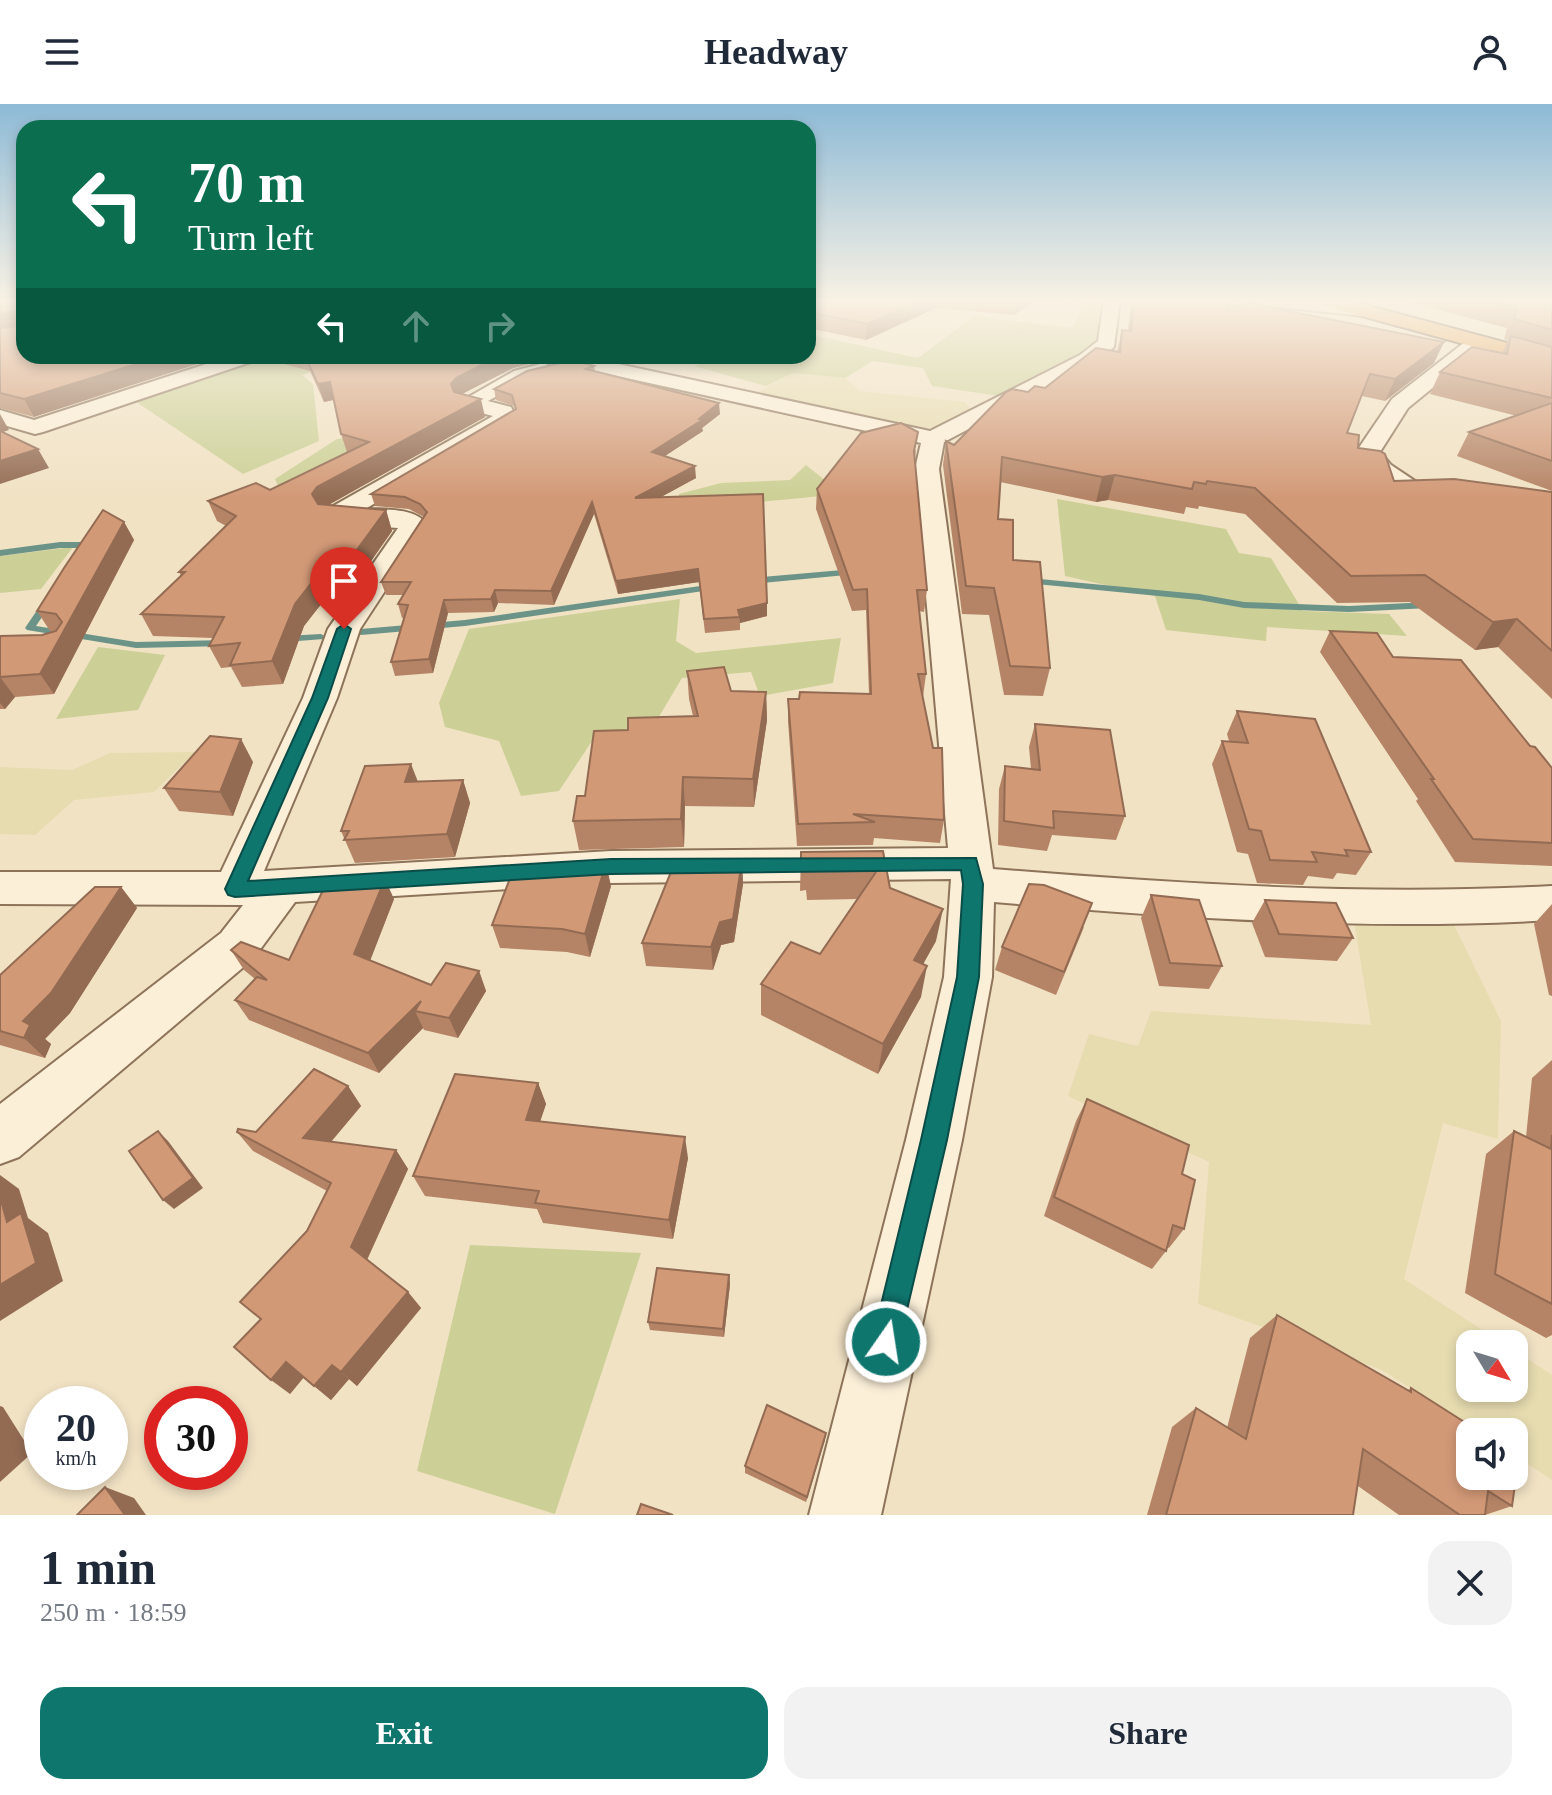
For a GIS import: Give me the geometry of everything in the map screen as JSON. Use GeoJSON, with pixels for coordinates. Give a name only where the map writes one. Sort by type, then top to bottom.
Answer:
{"type":"FeatureCollection","features":[{"type":"Feature","properties":{"kind":"street"},"geometry":{"type":"LineString","coordinates":[[0,417],[35,427],[220,366]]}},
{"type":"Feature","properties":{"kind":"street"},"geometry":{"type":"LineString","coordinates":[[235,889],[320,698],[344,629],[414,525],[401,519],[335,516],[506,418],[503,412],[469,403],[545,366]]}},
{"type":"Feature","properties":{"kind":"street"},"geometry":{"type":"LineString","coordinates":[[601,366],[933,439],[1074,366]]}},
{"type":"Feature","properties":{"kind":"street"},"geometry":{"type":"LineString","coordinates":[[1447,366],[1400,404],[1368,452],[1382,470],[1411,490],[1552,510]]}},
{"type":"Feature","properties":{"kind":"street"},"geometry":{"type":"LineString","coordinates":[[845,1515],[934,1140],[968,977],[971,873],[927,469],[933,439]]}},
{"type":"Feature","properties":{"kind":"street"},"geometry":{"type":"LineString","coordinates":[[0,888],[235,889],[611,867],[971,873],[1205,903],[1479,907],[1552,903]]}},
{"type":"Feature","properties":{"kind":"street"},"geometry":{"type":"LineString","coordinates":[[0,1138],[237,946],[282,887]]}},
{"type":"Feature","properties":{"kind":"shaded area"},"geometry":{"type":"Polygon","coordinates":[[[793,373],[845,378],[860,391],[965,402],[971,409],[941,426],[915,429],[753,395],[793,373]]]}},
{"type":"Feature","properties":{"kind":"shaded area"},"geometry":{"type":"Polygon","coordinates":[[[195,752],[154,792],[74,800],[35,835],[0,834],[0,767],[72,770],[110,753],[195,752]]]}},
{"type":"Feature","properties":{"kind":"shaded area"},"geometry":{"type":"Polygon","coordinates":[[[1354,921],[1454,925],[1501,1021],[1498,1139],[1443,1123],[1404,1279],[1482,1330],[1456,1330],[1456,1402],[1528,1402],[1528,1359],[1552,1375],[1552,1480],[1528,1464],[1528,1418],[1456,1418],[1382,1370],[1198,1304],[1209,1162],[1068,1096],[1089,1034],[1138,1046],[1151,1011],[1371,1025],[1354,921]]]}},
{"type":"Feature","properties":{"kind":"green space"},"geometry":{"type":"Polygon","coordinates":[[[238,366],[327,366],[302,375],[313,384],[319,441],[243,474],[135,401],[238,366]]]}},
{"type":"Feature","properties":{"kind":"green space"},"geometry":{"type":"Polygon","coordinates":[[[694,366],[865,366],[845,378],[793,373],[766,386],[694,366]]]}},
{"type":"Feature","properties":{"kind":"green space"},"geometry":{"type":"Polygon","coordinates":[[[908,366],[1059,366],[999,396],[932,386],[923,368],[908,366]]]}},
{"type":"Feature","properties":{"kind":"green space"},"geometry":{"type":"Polygon","coordinates":[[[399,431],[280,491],[275,479],[337,439],[399,431]]]}},
{"type":"Feature","properties":{"kind":"green space"},"geometry":{"type":"Polygon","coordinates":[[[806,465],[842,494],[679,510],[679,494],[721,483],[790,480],[806,465]]]}},
{"type":"Feature","properties":{"kind":"green space"},"geometry":{"type":"Polygon","coordinates":[[[1057,499],[1226,529],[1239,553],[1271,558],[1303,611],[1389,614],[1407,636],[1267,627],[1266,641],[1166,630],[1155,596],[1065,576],[1057,499]]]}},
{"type":"Feature","properties":{"kind":"green space"},"geometry":{"type":"Polygon","coordinates":[[[73,547],[41,589],[0,593],[0,556],[73,547]]]}},
{"type":"Feature","properties":{"kind":"green space"},"geometry":{"type":"Polygon","coordinates":[[[680,599],[676,641],[696,653],[841,638],[833,683],[760,696],[751,672],[682,678],[657,720],[592,741],[559,791],[521,796],[499,741],[445,727],[439,703],[469,629],[680,599]]]}},
{"type":"Feature","properties":{"kind":"green space"},"geometry":{"type":"Polygon","coordinates":[[[98,647],[165,655],[138,710],[56,719],[98,647]]]}},
{"type":"Feature","properties":{"kind":"green space"},"geometry":{"type":"Polygon","coordinates":[[[470,1245],[641,1253],[555,1514],[417,1471],[470,1245]]]}},
{"type":"Feature","properties":{"kind":"building"},"geometry":{"type":"Polygon","coordinates":[[[0,366],[130,366],[24,399],[0,393],[0,366]]]}},
{"type":"Feature","properties":{"kind":"building"},"geometry":{"type":"Polygon","coordinates":[[[310,366],[480,366],[456,378],[451,384],[454,392],[481,399],[317,487],[312,494],[318,504],[386,510],[340,573],[320,572],[295,604],[272,661],[230,665],[240,643],[209,646],[224,617],[141,614],[236,516],[208,501],[256,483],[270,490],[369,442],[341,434],[330,382],[318,384],[310,366]]]}},
{"type":"Feature","properties":{"kind":"building"},"geometry":{"type":"Polygon","coordinates":[[[549,366],[593,366],[586,369],[719,403],[699,419],[702,420],[652,452],[695,466],[635,498],[763,494],[767,603],[738,610],[740,617],[704,619],[698,569],[616,581],[592,502],[551,591],[495,590],[491,599],[444,600],[429,659],[391,662],[408,605],[398,604],[411,582],[381,582],[427,512],[420,504],[405,497],[371,494],[516,409],[512,395],[494,389],[527,371],[549,366]]]}},
{"type":"Feature","properties":{"kind":"building"},"geometry":{"type":"Polygon","coordinates":[[[1073,366],[1412,366],[1395,379],[1370,374],[1347,433],[1359,435],[1358,448],[1385,454],[1394,481],[1454,479],[1552,492],[1552,651],[1517,619],[1493,622],[1425,575],[1351,576],[1255,488],[1207,481],[1206,484],[1194,482],[1192,489],[1115,475],[1102,477],[1002,457],[998,519],[1013,520],[1013,560],[1040,562],[1050,668],[1010,666],[994,588],[966,586],[946,441],[954,445],[1006,392],[1012,389],[1028,392],[1035,386],[1045,388],[1073,366]]]}},
{"type":"Feature","properties":{"kind":"building"},"geometry":{"type":"Polygon","coordinates":[[[1448,366],[1552,366],[1552,398],[1440,372],[1448,366]]]}},
{"type":"Feature","properties":{"kind":"building"},"geometry":{"type":"Polygon","coordinates":[[[1552,403],[1552,461],[1469,432],[1552,403]]]}},
{"type":"Feature","properties":{"kind":"building"},"geometry":{"type":"Polygon","coordinates":[[[901,423],[918,432],[914,451],[927,590],[917,590],[926,674],[918,674],[933,748],[942,748],[944,820],[853,814],[875,822],[798,824],[788,699],[799,699],[800,692],[871,694],[867,589],[853,590],[817,489],[861,433],[901,423]]]}},
{"type":"Feature","properties":{"kind":"building"},"geometry":{"type":"Polygon","coordinates":[[[0,431],[38,449],[0,461],[0,431]]]}},
{"type":"Feature","properties":{"kind":"building"},"geometry":{"type":"Polygon","coordinates":[[[103,510],[124,522],[40,674],[0,677],[0,636],[42,635],[56,631],[62,622],[56,614],[37,611],[103,510]]]}},
{"type":"Feature","properties":{"kind":"building"},"geometry":{"type":"Polygon","coordinates":[[[1330,631],[1377,633],[1393,657],[1461,660],[1530,746],[1535,747],[1552,768],[1552,843],[1473,839],[1330,631]]]}},
{"type":"Feature","properties":{"kind":"building"},"geometry":{"type":"Polygon","coordinates":[[[724,667],[731,691],[766,692],[753,779],[683,777],[681,819],[573,821],[577,796],[585,796],[594,731],[628,730],[628,718],[698,716],[687,671],[724,667]]]}},
{"type":"Feature","properties":{"kind":"building"},"geometry":{"type":"Polygon","coordinates":[[[1237,711],[1315,719],[1371,852],[1345,850],[1348,856],[1312,852],[1317,862],[1270,860],[1261,831],[1249,829],[1222,741],[1248,743],[1237,711]]]}},
{"type":"Feature","properties":{"kind":"building"},"geometry":{"type":"Polygon","coordinates":[[[1035,724],[1110,730],[1125,816],[1053,811],[1054,828],[1004,821],[1005,766],[1040,770],[1035,724]]]}},
{"type":"Feature","properties":{"kind":"building"},"geometry":{"type":"Polygon","coordinates":[[[210,736],[241,739],[220,792],[164,788],[210,736]]]}},
{"type":"Feature","properties":{"kind":"building"},"geometry":{"type":"Polygon","coordinates":[[[411,764],[405,782],[463,780],[447,834],[344,840],[349,831],[341,831],[365,766],[411,764]]]}},
{"type":"Feature","properties":{"kind":"building"},"geometry":{"type":"Polygon","coordinates":[[[883,851],[890,888],[943,909],[914,960],[927,966],[883,1044],[761,984],[791,942],[820,954],[880,866],[808,869],[807,859],[801,859],[801,852],[883,851]]]}},
{"type":"Feature","properties":{"kind":"building"},"geometry":{"type":"Polygon","coordinates":[[[742,861],[733,919],[720,922],[711,947],[642,943],[675,862],[742,861]]]}},
{"type":"Feature","properties":{"kind":"building"},"geometry":{"type":"Polygon","coordinates":[[[606,863],[585,934],[562,929],[492,925],[514,868],[606,863]]]}},
{"type":"Feature","properties":{"kind":"building"},"geometry":{"type":"Polygon","coordinates":[[[385,879],[354,954],[431,985],[446,963],[479,971],[449,1018],[415,1011],[421,1001],[368,1053],[235,1000],[257,977],[267,980],[231,950],[241,942],[289,960],[327,882],[385,879]]]}},
{"type":"Feature","properties":{"kind":"building"},"geometry":{"type":"Polygon","coordinates":[[[1029,884],[1044,885],[1092,903],[1064,972],[1002,947],[1029,884]]]}},
{"type":"Feature","properties":{"kind":"building"},"geometry":{"type":"Polygon","coordinates":[[[95,887],[121,887],[51,993],[23,1021],[30,1025],[24,1038],[0,1031],[0,975],[95,887]]]}},
{"type":"Feature","properties":{"kind":"building"},"geometry":{"type":"Polygon","coordinates":[[[1151,895],[1199,900],[1222,966],[1170,963],[1151,895]]]}},
{"type":"Feature","properties":{"kind":"building"},"geometry":{"type":"Polygon","coordinates":[[[1265,900],[1336,903],[1353,938],[1279,934],[1265,900]]]}},
{"type":"Feature","properties":{"kind":"building"},"geometry":{"type":"Polygon","coordinates":[[[314,1069],[348,1086],[303,1138],[396,1150],[351,1247],[408,1292],[341,1372],[332,1365],[314,1386],[286,1362],[271,1380],[234,1347],[261,1319],[240,1302],[307,1231],[331,1183],[237,1132],[238,1129],[256,1132],[314,1069]]]}},
{"type":"Feature","properties":{"kind":"building"},"geometry":{"type":"Polygon","coordinates":[[[455,1074],[538,1083],[526,1120],[685,1137],[669,1220],[535,1203],[539,1191],[413,1176],[455,1074]]]}},
{"type":"Feature","properties":{"kind":"building"},"geometry":{"type":"Polygon","coordinates":[[[1087,1099],[1189,1145],[1182,1174],[1195,1180],[1184,1229],[1173,1225],[1166,1251],[1054,1197],[1087,1099]]]}},
{"type":"Feature","properties":{"kind":"building"},"geometry":{"type":"Polygon","coordinates":[[[158,1131],[193,1178],[163,1200],[129,1151],[158,1131]]]}},
{"type":"Feature","properties":{"kind":"building"},"geometry":{"type":"Polygon","coordinates":[[[1514,1131],[1551,1149],[1552,1135],[1552,1304],[1495,1274],[1514,1131]]]}},
{"type":"Feature","properties":{"kind":"building"},"geometry":{"type":"Polygon","coordinates":[[[0,1197],[7,1222],[21,1213],[36,1263],[0,1285],[0,1197]]]}},
{"type":"Feature","properties":{"kind":"building"},"geometry":{"type":"Polygon","coordinates":[[[657,1268],[729,1275],[723,1329],[648,1322],[657,1268]]]}},
{"type":"Feature","properties":{"kind":"building"},"geometry":{"type":"Polygon","coordinates":[[[1277,1315],[1411,1392],[1411,1388],[1458,1418],[1456,1490],[1514,1490],[1512,1506],[1488,1491],[1485,1515],[1460,1515],[1363,1449],[1353,1515],[1166,1515],[1196,1408],[1246,1439],[1277,1315]]]}},
{"type":"Feature","properties":{"kind":"building"},"geometry":{"type":"Polygon","coordinates":[[[767,1405],[826,1433],[807,1497],[745,1466],[767,1405]]]}},
{"type":"Feature","properties":{"kind":"building"},"geometry":{"type":"Polygon","coordinates":[[[102,1490],[107,1490],[125,1515],[77,1515],[102,1490]]]}},
{"type":"Feature","properties":{"kind":"building"},"geometry":{"type":"Polygon","coordinates":[[[641,1504],[673,1515],[637,1515],[641,1504]]]}},
{"type":"Feature","properties":{"kind":"waterway"},"geometry":{"type":"LineString","coordinates":[[0,553],[84,545],[79,553]]}},
{"type":"Feature","properties":{"kind":"waterway"},"geometry":{"type":"LineString","coordinates":[[752,581],[854,572]]}},
{"type":"Feature","properties":{"kind":"waterway"},"geometry":{"type":"LineString","coordinates":[[1029,581],[1199,597],[1244,605],[1349,609],[1429,605]]}},
{"type":"Feature","properties":{"kind":"waterway"},"geometry":{"type":"LineString","coordinates":[[361,632],[465,623],[714,587]]}},
{"type":"Feature","properties":{"kind":"waterway"},"geometry":{"type":"LineString","coordinates":[[47,602],[30,628],[136,645],[226,643]]}},
{"type":"Feature","properties":{"kind":"waterway"},"geometry":{"type":"LineString","coordinates":[[285,639],[321,637]]}},
{"type":"Feature","properties":{"kind":"route"},"geometry":{"type":"LineString","coordinates":[[344,629],[320,698],[235,889],[611,867],[881,861],[970,863],[973,884],[968,977],[934,1140],[886,1342]]}}]}
